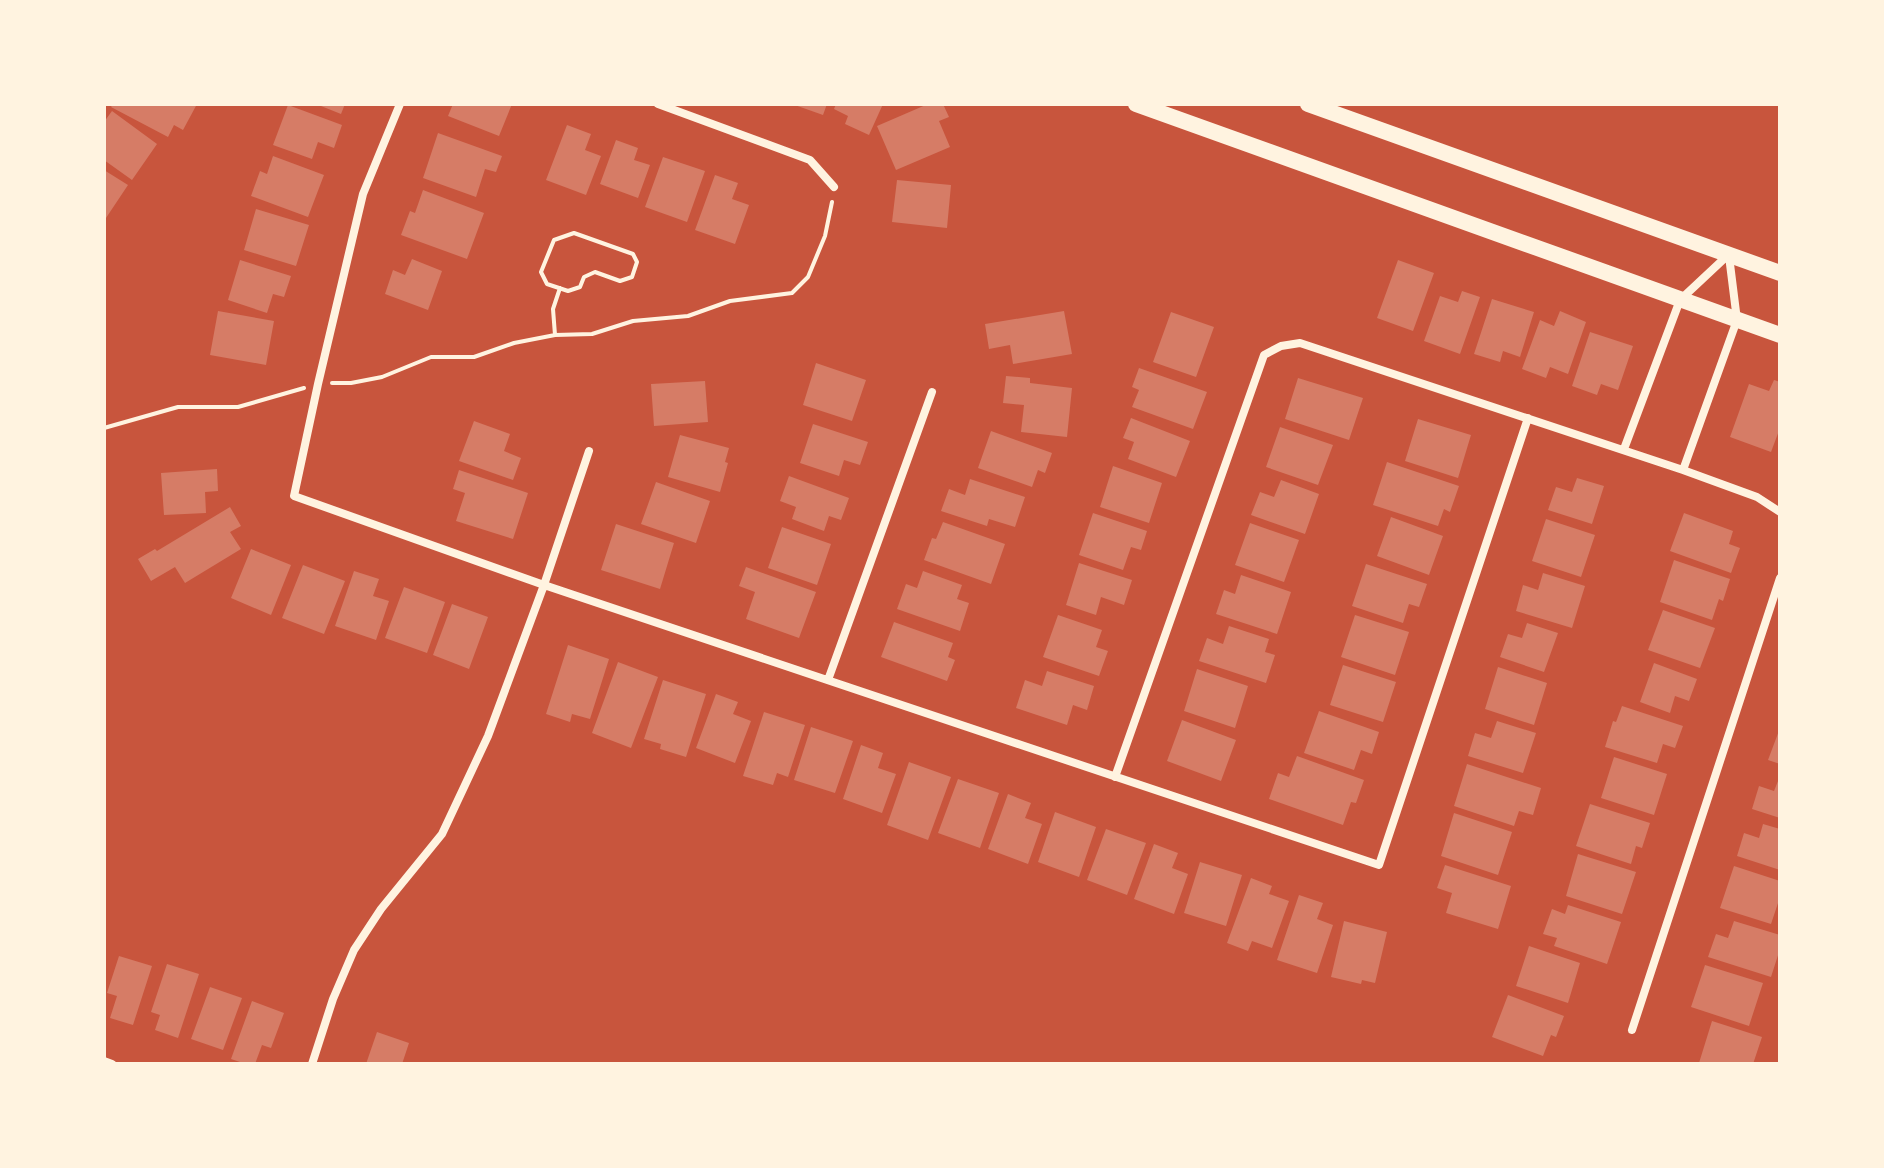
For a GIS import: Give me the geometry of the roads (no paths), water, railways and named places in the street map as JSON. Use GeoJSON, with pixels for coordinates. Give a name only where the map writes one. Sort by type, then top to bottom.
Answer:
{"type":"FeatureCollection","features":[{"type":"Feature","properties":{"kind":"main road"},"geometry":{"type":"LineString","coordinates":[[1136,104],[1177,111],[1780,335]]}},
{"type":"Feature","properties":{"kind":"main road"},"geometry":{"type":"LineString","coordinates":[[1308,104],[1780,273]]}},
{"type":"Feature","properties":{"kind":"street"},"geometry":{"type":"LineString","coordinates":[[400,104],[363,194],[294,496],[544,585],[1379,865],[1528,418]]}},
{"type":"Feature","properties":{"kind":"street"},"geometry":{"type":"LineString","coordinates":[[658,104],[810,160],[834,187]]}},
{"type":"Feature","properties":{"kind":"street"},"geometry":{"type":"LineString","coordinates":[[1624,449],[1680,300],[1729,255]]}},
{"type":"Feature","properties":{"kind":"street"},"geometry":{"type":"LineString","coordinates":[[1683,470],[1737,320],[1729,255]]}},
{"type":"Feature","properties":{"kind":"street"},"geometry":{"type":"LineString","coordinates":[[1115,777],[1264,355],[1281,346],[1300,343],[1624,449],[1757,497],[1780,512]]}},
{"type":"Feature","properties":{"kind":"street"},"geometry":{"type":"LineString","coordinates":[[828,680],[932,392]]}},
{"type":"Feature","properties":{"kind":"street"},"geometry":{"type":"LineString","coordinates":[[312,1064],[333,999],[354,950],[381,909],[442,834],[488,736],[589,451]]}},
{"type":"Feature","properties":{"kind":"street"},"geometry":{"type":"LineString","coordinates":[[1632,1030],[1780,578]]}},
{"type":"Feature","properties":{"kind":"street"},"geometry":{"type":"LineString","coordinates":[[104,1061],[112,1064]]}}]}
